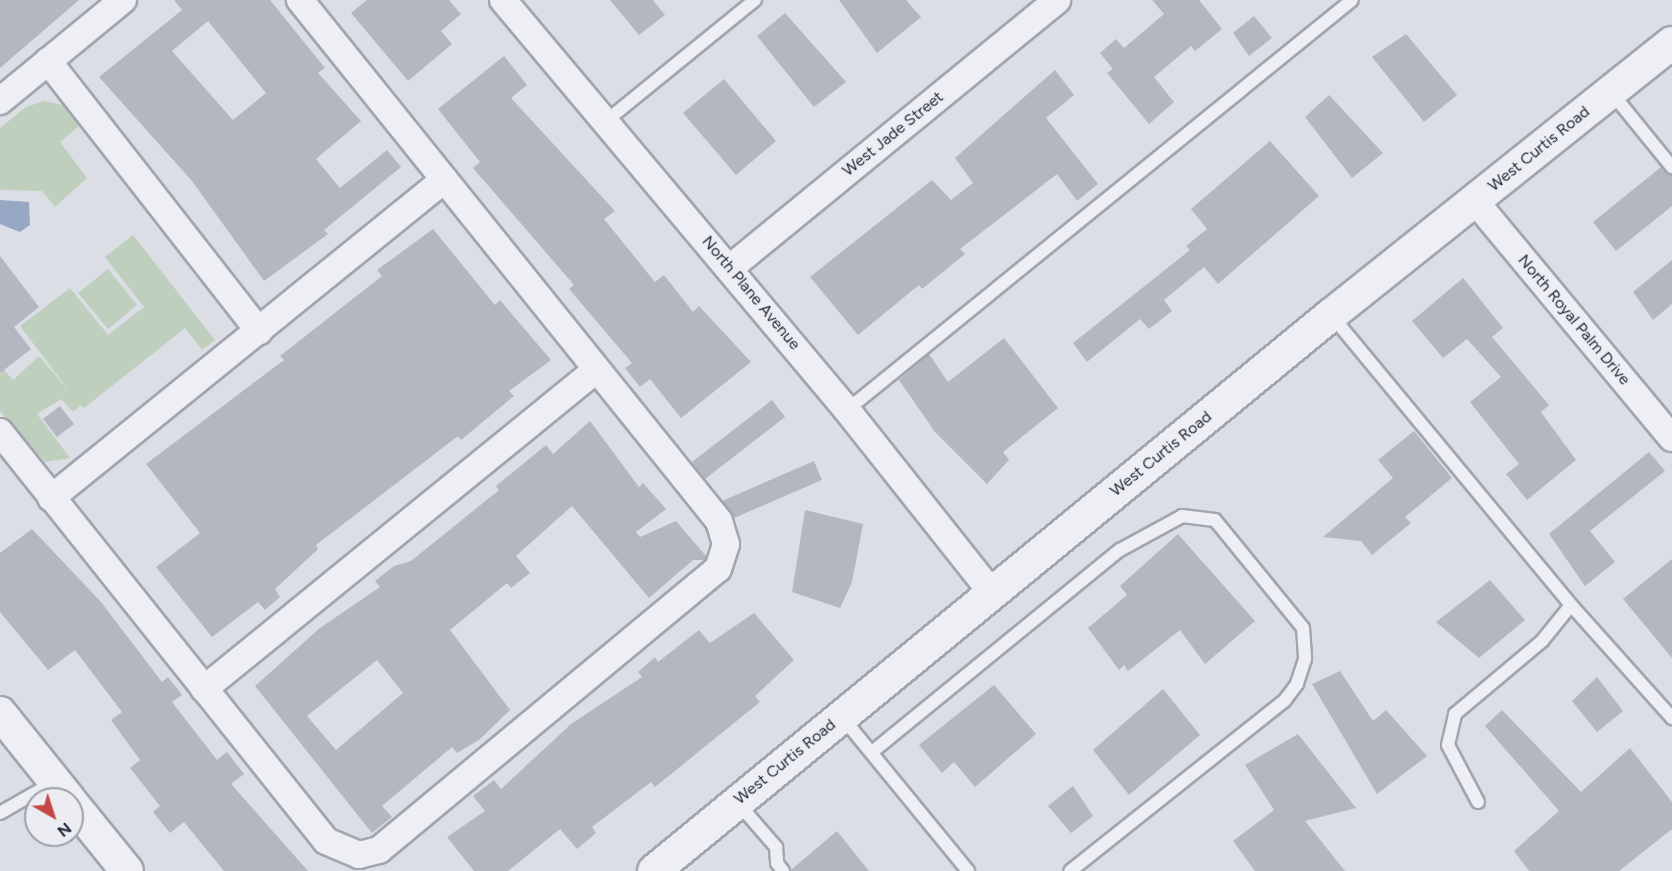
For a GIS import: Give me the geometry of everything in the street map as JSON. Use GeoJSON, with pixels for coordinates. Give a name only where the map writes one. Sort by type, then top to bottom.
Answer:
{"type":"FeatureCollection","features":[{"type":"Feature","properties":{"kind":"street"},"geometry":{"type":"LineString","coordinates":[[0,101],[123,0]]}},
{"type":"Feature","properties":{"kind":"street"},"geometry":{"type":"LineString","coordinates":[[0,432],[326,841],[359,855],[380,850],[718,569],[725,555],[719,521],[300,0]]}},
{"type":"Feature","properties":{"kind":"street","name":"North Plane Avenue"},"geometry":{"type":"LineString","coordinates":[[503,0],[730,268],[847,410],[991,592]]}},
{"type":"Feature","properties":{"kind":"street","name":"West Jade Street"},"geometry":{"type":"LineString","coordinates":[[730,268],[1057,0]]}},
{"type":"Feature","properties":{"kind":"street","name":"West Curtis Road"},"geometry":{"type":"LineString","coordinates":[[662,868],[736,802],[991,592],[1331,315],[1672,43]]}},
{"type":"Feature","properties":{"kind":"street"},"geometry":{"type":"LineString","coordinates":[[48,61],[259,331]]}},
{"type":"Feature","properties":{"kind":"street"},"geometry":{"type":"LineString","coordinates":[[51,498],[444,180]]}},
{"type":"Feature","properties":{"kind":"street","name":"North Royal Palm Drive"},"geometry":{"type":"LineString","coordinates":[[1475,201],[1672,438]]}},
{"type":"Feature","properties":{"kind":"street"},"geometry":{"type":"LineString","coordinates":[[204,689],[596,370]]}},
{"type":"Feature","properties":{"kind":"street"},"geometry":{"type":"LineString","coordinates":[[0,713],[59,787]]}},
{"type":"Feature","properties":{"kind":"street"},"geometry":{"type":"LineString","coordinates":[[84,818],[127,871]]}},
{"type":"Feature","properties":{"kind":"lane"},"geometry":{"type":"LineString","coordinates":[[606,121],[755,0]]}},
{"type":"Feature","properties":{"kind":"lane"},"geometry":{"type":"LineString","coordinates":[[847,410],[1352,0]]}},
{"type":"Feature","properties":{"kind":"lane"},"geometry":{"type":"LineString","coordinates":[[1611,92],[1672,167]]}},
{"type":"Feature","properties":{"kind":"lane"},"geometry":{"type":"LineString","coordinates":[[1331,315],[1571,605],[1672,718]]}},
{"type":"Feature","properties":{"kind":"lane"},"geometry":{"type":"LineString","coordinates":[[872,752],[1120,550],[1182,516],[1215,520],[1303,628],[1305,659],[1297,684],[1284,701],[1070,871]]}},
{"type":"Feature","properties":{"kind":"lane"},"geometry":{"type":"LineString","coordinates":[[1478,801],[1448,745],[1455,714],[1542,641],[1571,605]]}},
{"type":"Feature","properties":{"kind":"lane"},"geometry":{"type":"LineString","coordinates":[[841,716],[968,871]]}},
{"type":"Feature","properties":{"kind":"lane"},"geometry":{"type":"LineString","coordinates":[[736,802],[776,847],[777,863],[783,871]]}},
{"type":"Feature","properties":{"kind":"lane"},"geometry":{"type":"LineString","coordinates":[[0,813],[24,806]]}},
{"type":"Feature","properties":{"kind":"green space"},"geometry":{"type":"Polygon","coordinates":[[[44,101],[63,105],[79,126],[60,142],[87,178],[55,207],[42,191],[0,190],[0,128],[26,107],[44,101]]]}},
{"type":"Feature","properties":{"kind":"green space"},"geometry":{"type":"Polygon","coordinates":[[[133,235],[215,340],[202,350],[185,328],[84,408],[81,405],[73,412],[61,399],[37,414],[70,458],[45,462],[0,411],[0,365],[13,380],[39,356],[70,392],[20,326],[70,288],[108,335],[144,307],[105,257],[133,235]]]}},
{"type":"Feature","properties":{"kind":"green space"},"geometry":{"type":"Polygon","coordinates":[[[108,269],[137,305],[108,329],[78,293],[108,269]]]}},
{"type":"Feature","properties":{"kind":"water"},"geometry":{"type":"Polygon","coordinates":[[[0,200],[29,202],[30,225],[20,232],[0,224],[0,200]]]}},
{"type":"Feature","properties":{"kind":"building"},"geometry":{"type":"Polygon","coordinates":[[[0,0],[79,0],[0,68],[0,0]]]}},
{"type":"Feature","properties":{"kind":"building"},"geometry":{"type":"Polygon","coordinates":[[[174,0],[270,0],[325,68],[318,73],[361,121],[316,159],[340,188],[387,150],[401,167],[324,230],[328,234],[264,281],[192,181],[99,77],[182,10],[174,0]],[[208,21],[172,51],[233,120],[266,93],[208,21]]]}},
{"type":"Feature","properties":{"kind":"building"},"geometry":{"type":"Polygon","coordinates":[[[367,0],[449,0],[461,14],[441,31],[452,44],[408,81],[351,13],[367,0]]]}},
{"type":"Feature","properties":{"kind":"building"},"geometry":{"type":"Polygon","coordinates":[[[610,0],[653,0],[665,15],[639,35],[610,0]]]}},
{"type":"Feature","properties":{"kind":"building"},"geometry":{"type":"Polygon","coordinates":[[[839,0],[906,0],[921,17],[877,53],[839,0]]]}},
{"type":"Feature","properties":{"kind":"building"},"geometry":{"type":"Polygon","coordinates":[[[1152,0],[1199,0],[1222,29],[1195,51],[1191,46],[1154,77],[1174,102],[1149,124],[1107,73],[1113,69],[1100,53],[1116,39],[1124,48],[1164,14],[1152,0]]]}},
{"type":"Feature","properties":{"kind":"building"},"geometry":{"type":"Polygon","coordinates":[[[785,13],[846,82],[814,107],[757,36],[785,13]]]}},
{"type":"Feature","properties":{"kind":"building"},"geometry":{"type":"Polygon","coordinates":[[[1254,16],[1272,38],[1249,56],[1233,33],[1254,16]]]}},
{"type":"Feature","properties":{"kind":"building"},"geometry":{"type":"Polygon","coordinates":[[[1406,34],[1457,95],[1424,122],[1372,57],[1406,34]]]}},
{"type":"Feature","properties":{"kind":"building"},"geometry":{"type":"Polygon","coordinates":[[[504,56],[527,85],[511,98],[615,211],[604,219],[655,282],[664,275],[693,312],[699,306],[751,362],[681,418],[650,379],[640,387],[625,368],[632,363],[569,289],[574,285],[473,168],[480,162],[438,109],[504,56]]]}},
{"type":"Feature","properties":{"kind":"building"},"geometry":{"type":"Polygon","coordinates":[[[1055,70],[1074,95],[1046,118],[1098,184],[1077,201],[1057,174],[960,249],[965,254],[922,289],[919,285],[858,335],[810,277],[932,180],[951,200],[973,183],[955,158],[1055,70]]]}},
{"type":"Feature","properties":{"kind":"building"},"geometry":{"type":"Polygon","coordinates":[[[724,79],[776,141],[736,175],[683,113],[724,79]]]}},
{"type":"Feature","properties":{"kind":"building"},"geometry":{"type":"Polygon","coordinates":[[[1329,95],[1383,153],[1352,178],[1305,117],[1329,95]]]}},
{"type":"Feature","properties":{"kind":"building"},"geometry":{"type":"Polygon","coordinates":[[[1270,141],[1319,196],[1218,284],[1204,267],[1164,300],[1172,311],[1149,329],[1140,319],[1087,362],[1073,343],[1190,250],[1186,246],[1207,229],[1191,209],[1270,141]]]}},
{"type":"Feature","properties":{"kind":"building"},"geometry":{"type":"Polygon","coordinates":[[[1661,167],[1672,175],[1672,206],[1616,251],[1593,222],[1661,167]]]}},
{"type":"Feature","properties":{"kind":"building"},"geometry":{"type":"Polygon","coordinates":[[[433,229],[495,305],[500,300],[551,360],[509,391],[514,396],[461,440],[458,436],[316,545],[318,549],[275,589],[280,597],[265,610],[258,602],[212,637],[156,567],[200,533],[146,464],[284,360],[280,356],[382,276],[377,270],[433,229]]]}},
{"type":"Feature","properties":{"kind":"building"},"geometry":{"type":"Polygon","coordinates":[[[0,256],[39,307],[14,327],[31,349],[0,373],[0,256]]]}},
{"type":"Feature","properties":{"kind":"building"},"geometry":{"type":"Polygon","coordinates":[[[1672,260],[1672,304],[1653,320],[1633,292],[1672,260]]]}},
{"type":"Feature","properties":{"kind":"building"},"geometry":{"type":"Polygon","coordinates":[[[1463,278],[1503,328],[1492,337],[1549,405],[1541,412],[1576,460],[1527,500],[1506,474],[1519,464],[1470,402],[1501,377],[1467,339],[1443,358],[1412,321],[1463,278]]]}},
{"type":"Feature","properties":{"kind":"building"},"geometry":{"type":"Polygon","coordinates":[[[1004,338],[1058,408],[1003,452],[1009,460],[987,484],[935,432],[899,380],[929,354],[948,382],[1004,338]]]}},
{"type":"Feature","properties":{"kind":"building"},"geometry":{"type":"Polygon","coordinates":[[[772,400],[785,417],[705,479],[692,462],[772,400]]]}},
{"type":"Feature","properties":{"kind":"building"},"geometry":{"type":"Polygon","coordinates":[[[60,406],[74,424],[57,437],[43,419],[60,406]]]}},
{"type":"Feature","properties":{"kind":"building"},"geometry":{"type":"Polygon","coordinates":[[[590,421],[639,487],[643,483],[666,509],[636,532],[640,537],[676,521],[706,556],[705,560],[693,560],[649,598],[572,506],[516,556],[530,573],[511,588],[507,583],[450,630],[510,710],[479,740],[457,753],[452,747],[382,806],[392,817],[372,833],[255,686],[320,628],[380,587],[375,581],[394,566],[411,561],[499,490],[496,486],[546,445],[553,454],[590,421]],[[377,660],[307,716],[336,750],[403,693],[377,660]]]}},
{"type":"Feature","properties":{"kind":"building"},"geometry":{"type":"Polygon","coordinates":[[[1414,431],[1452,478],[1405,517],[1411,523],[1372,555],[1361,541],[1323,537],[1393,478],[1378,460],[1414,431]]]}},
{"type":"Feature","properties":{"kind":"building"},"geometry":{"type":"Polygon","coordinates":[[[1649,452],[1665,471],[1590,531],[1615,562],[1585,586],[1549,534],[1649,452]]]}},
{"type":"Feature","properties":{"kind":"building"},"geometry":{"type":"Polygon","coordinates":[[[814,461],[822,480],[734,518],[722,501],[814,461]]]}},
{"type":"Feature","properties":{"kind":"building"},"geometry":{"type":"Polygon","coordinates":[[[805,510],[863,524],[852,582],[840,608],[792,592],[805,510]]]}},
{"type":"Feature","properties":{"kind":"building"},"geometry":{"type":"Polygon","coordinates":[[[32,529],[101,602],[162,682],[168,677],[182,695],[172,702],[217,760],[227,752],[244,774],[231,784],[308,871],[224,871],[184,822],[170,833],[153,812],[160,806],[130,768],[140,760],[111,720],[122,712],[75,650],[48,670],[0,612],[0,553],[32,529]]]}},
{"type":"Feature","properties":{"kind":"building"},"geometry":{"type":"Polygon","coordinates":[[[1178,534],[1255,621],[1205,664],[1180,630],[1128,671],[1124,665],[1119,670],[1088,628],[1127,595],[1120,586],[1178,534]]]}},
{"type":"Feature","properties":{"kind":"building"},"geometry":{"type":"Polygon","coordinates":[[[1672,559],[1672,658],[1623,599],[1672,559]]]}},
{"type":"Feature","properties":{"kind":"building"},"geometry":{"type":"Polygon","coordinates":[[[1490,580],[1525,620],[1479,658],[1436,622],[1490,580]]]}},
{"type":"Feature","properties":{"kind":"building"},"geometry":{"type":"Polygon","coordinates":[[[754,613],[794,660],[755,696],[760,702],[655,787],[651,782],[592,827],[596,833],[577,849],[560,829],[508,871],[474,871],[447,837],[485,811],[473,796],[494,780],[501,789],[571,724],[642,677],[638,672],[655,657],[658,662],[699,630],[710,643],[754,613]]]}},
{"type":"Feature","properties":{"kind":"building"},"geometry":{"type":"Polygon","coordinates":[[[1340,671],[1373,721],[1386,710],[1427,756],[1377,794],[1312,684],[1340,671]]]}},
{"type":"Feature","properties":{"kind":"building"},"geometry":{"type":"Polygon","coordinates":[[[1597,677],[1623,711],[1597,732],[1572,701],[1597,677]]]}},
{"type":"Feature","properties":{"kind":"building"},"geometry":{"type":"Polygon","coordinates":[[[994,685],[1036,734],[975,787],[954,762],[942,773],[919,745],[994,685]]]}},
{"type":"Feature","properties":{"kind":"building"},"geometry":{"type":"Polygon","coordinates":[[[1163,689],[1200,735],[1129,795],[1093,750],[1163,689]]]}},
{"type":"Feature","properties":{"kind":"building"},"geometry":{"type":"Polygon","coordinates":[[[1502,710],[1581,792],[1630,748],[1672,802],[1672,829],[1619,871],[1529,871],[1514,851],[1559,811],[1485,726],[1502,710]]]}},
{"type":"Feature","properties":{"kind":"building"},"geometry":{"type":"Polygon","coordinates":[[[1298,734],[1356,808],[1305,821],[1345,871],[1255,871],[1233,841],[1274,810],[1245,765],[1298,734]]]}},
{"type":"Feature","properties":{"kind":"building"},"geometry":{"type":"Polygon","coordinates":[[[1073,786],[1093,816],[1071,833],[1048,806],[1073,786]]]}},
{"type":"Feature","properties":{"kind":"building"},"geometry":{"type":"Polygon","coordinates":[[[837,831],[869,871],[791,871],[791,870],[837,831]]]}}]}
